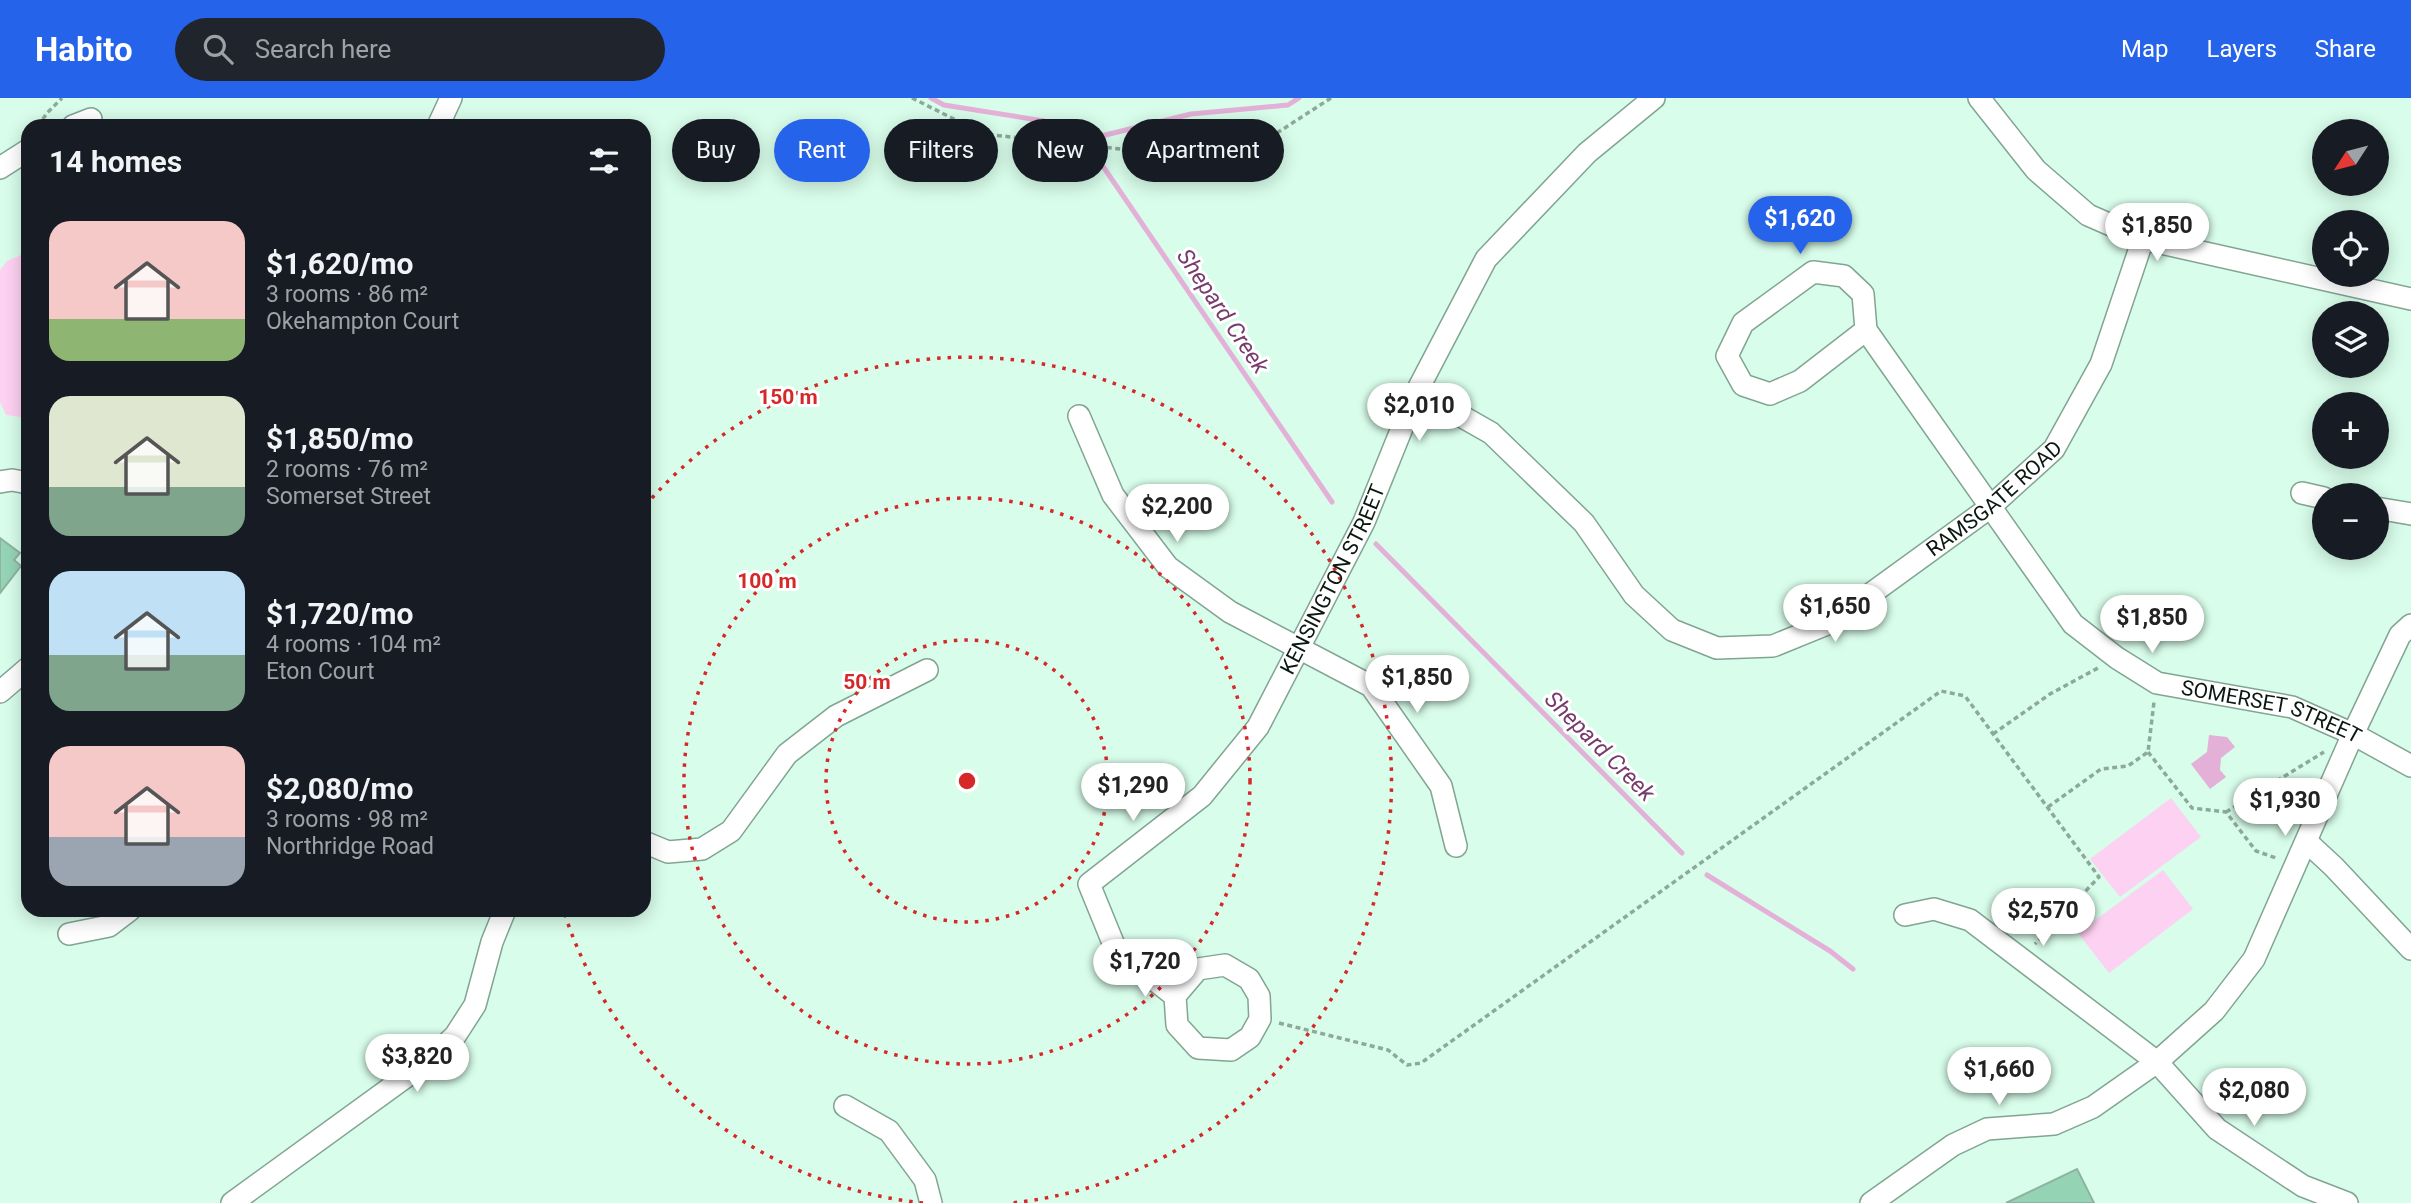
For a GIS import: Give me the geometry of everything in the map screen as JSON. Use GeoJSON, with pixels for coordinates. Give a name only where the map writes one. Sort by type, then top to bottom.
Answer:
{"type":"FeatureCollection","features":[{"type":"Feature","properties":{"kind":"street"},"geometry":{"type":"LineString","coordinates":[[441,119],[451,98]]}},
{"type":"Feature","properties":{"kind":"street","name":"KENSINGTON STREET"},"geometry":{"type":"LineString","coordinates":[[1175,996],[1116,950],[1089,884],[1202,796],[1258,727],[1364,523],[1417,391],[1486,259],[1587,153],[1654,98]]}},
{"type":"Feature","properties":{"kind":"street"},"geometry":{"type":"LineString","coordinates":[[1979,98],[2036,170],[2088,215],[2143,239],[2411,299]]}},
{"type":"Feature","properties":{"kind":"street"},"geometry":{"type":"LineString","coordinates":[[0,168],[21,154]]}},
{"type":"Feature","properties":{"kind":"street","name":"RAMSGATE ROAD"},"geometry":{"type":"LineString","coordinates":[[1417,391],[1491,433],[1584,523],[1634,595],[1672,630],[1717,648],[1773,646],[1832,622],[1989,508],[2054,449],[2101,364],[2143,239]]}},
{"type":"Feature","properties":{"kind":"street"},"geometry":{"type":"LineString","coordinates":[[1813,272],[1844,276],[1863,294],[1866,330],[1800,381],[1770,394],[1743,385],[1727,356],[1743,323],[1813,272]]}},
{"type":"Feature","properties":{"kind":"street","name":"SOMERSET STREET"},"geometry":{"type":"LineString","coordinates":[[1866,330],[2073,624],[2117,658],[2157,682],[2292,707],[2353,734],[2411,766]]}},
{"type":"Feature","properties":{"kind":"street"},"geometry":{"type":"LineString","coordinates":[[1079,416],[1114,495],[1168,568],[1230,612],[1371,686],[1441,786],[1456,846]]}},
{"type":"Feature","properties":{"kind":"street"},"geometry":{"type":"LineString","coordinates":[[0,482],[21,482]]}},
{"type":"Feature","properties":{"kind":"street"},"geometry":{"type":"LineString","coordinates":[[2302,494],[2312,496]]}},
{"type":"Feature","properties":{"kind":"street"},"geometry":{"type":"LineString","coordinates":[[2389,510],[2411,514]]}},
{"type":"Feature","properties":{"kind":"street"},"geometry":{"type":"LineString","coordinates":[[1871,1203],[1953,1145],[1987,1129],[2054,1124],[2093,1107],[2157,1062],[2214,1011],[2254,959],[2353,734],[2400,635],[2411,625]]}},
{"type":"Feature","properties":{"kind":"street"},"geometry":{"type":"LineString","coordinates":[[651,845],[668,852],[702,849],[731,831],[787,754],[836,716],[927,670]]}},
{"type":"Feature","properties":{"kind":"street"},"geometry":{"type":"LineString","coordinates":[[0,692],[21,674]]}},
{"type":"Feature","properties":{"kind":"street"},"geometry":{"type":"LineString","coordinates":[[2307,842],[2411,948]]}},
{"type":"Feature","properties":{"kind":"street"},"geometry":{"type":"LineString","coordinates":[[1905,915],[1934,909],[1970,920],[2157,1062],[2217,1129],[2303,1186],[2347,1203]]}},
{"type":"Feature","properties":{"kind":"street"},"geometry":{"type":"LineString","coordinates":[[69,934],[109,926],[121,917]]}},
{"type":"Feature","properties":{"kind":"street"},"geometry":{"type":"LineString","coordinates":[[232,1203],[429,1060],[455,1035],[475,1005],[492,942],[502,917]]}},
{"type":"Feature","properties":{"kind":"street"},"geometry":{"type":"LineString","coordinates":[[1225,965],[1249,979],[1259,996],[1260,1019],[1250,1037],[1231,1050],[1198,1048],[1177,1025],[1175,996],[1198,969],[1225,965]]}},
{"type":"Feature","properties":{"kind":"street"},"geometry":{"type":"LineString","coordinates":[[845,1106],[889,1131],[925,1180],[931,1203]]}},
{"type":"Feature","properties":{"kind":"path"},"geometry":{"type":"LineString","coordinates":[[43,119],[62,98]]}},
{"type":"Feature","properties":{"kind":"path"},"geometry":{"type":"LineString","coordinates":[[912,98],[984,134],[1148,152],[1230,172],[1263,142],[1331,98]]}},
{"type":"Feature","properties":{"kind":"path"},"geometry":{"type":"LineString","coordinates":[[1993,734],[2049,694],[2117,658]]}},
{"type":"Feature","properties":{"kind":"path"},"geometry":{"type":"LineString","coordinates":[[2157,682],[2148,752],[2192,808],[2226,812],[2353,734]]}},
{"type":"Feature","properties":{"kind":"path"},"geometry":{"type":"LineString","coordinates":[[1260,1019],[1388,1050],[1407,1065],[1421,1063],[1941,691],[1965,696],[2099,877],[2022,959]]}},
{"type":"Feature","properties":{"kind":"path"},"geometry":{"type":"LineString","coordinates":[[2048,807],[2101,769],[2129,766],[2148,752]]}},
{"type":"Feature","properties":{"kind":"path"},"geometry":{"type":"LineString","coordinates":[[2226,812],[2256,851],[2295,865]]}},
{"type":"Feature","properties":{"kind":"shaded area"},"geometry":{"type":"Polygon","coordinates":[[[21,255],[21,417],[6,415],[0,402],[0,270],[7,261],[21,255]]]}},
{"type":"Feature","properties":{"kind":"shaded area"},"geometry":{"type":"Polygon","coordinates":[[[2209,735],[2227,737],[2235,747],[2221,758],[2220,770],[2226,777],[2210,789],[2191,764],[2207,752],[2209,735]]]}},
{"type":"Feature","properties":{"kind":"shaded area"},"geometry":{"type":"Polygon","coordinates":[[[2171,798],[2201,837],[2120,897],[2090,859],[2171,798]]]}},
{"type":"Feature","properties":{"kind":"shaded area"},"geometry":{"type":"Polygon","coordinates":[[[2163,870],[2193,909],[2109,973],[2078,933],[2163,870]]]}},
{"type":"Feature","properties":{"kind":"building"},"geometry":{"type":"Polygon","coordinates":[[[0,538],[20,553],[14,560],[21,566],[0,593],[0,538]]]}},
{"type":"Feature","properties":{"kind":"building"},"geometry":{"type":"Polygon","coordinates":[[[2077,1169],[2094,1203],[2006,1203],[2077,1169]]]}},
{"type":"Feature","properties":{"kind":"waterway","name":"Shepard Creek"},"geometry":{"type":"LineString","coordinates":[[931,98],[944,105],[1044,121],[1085,140],[1332,502]]}},
{"type":"Feature","properties":{"kind":"waterway","name":"Shepard Creek"},"geometry":{"type":"LineString","coordinates":[[1108,134],[1191,114],[1288,105],[1299,98]]}},
{"type":"Feature","properties":{"kind":"waterway","name":"Shepard Creek"},"geometry":{"type":"LineString","coordinates":[[1376,544],[1682,853]]}},
{"type":"Feature","properties":{"kind":"waterway","name":"Shepard Creek"},"geometry":{"type":"LineString","coordinates":[[1707,875],[1830,951],[1853,969]]}}]}
